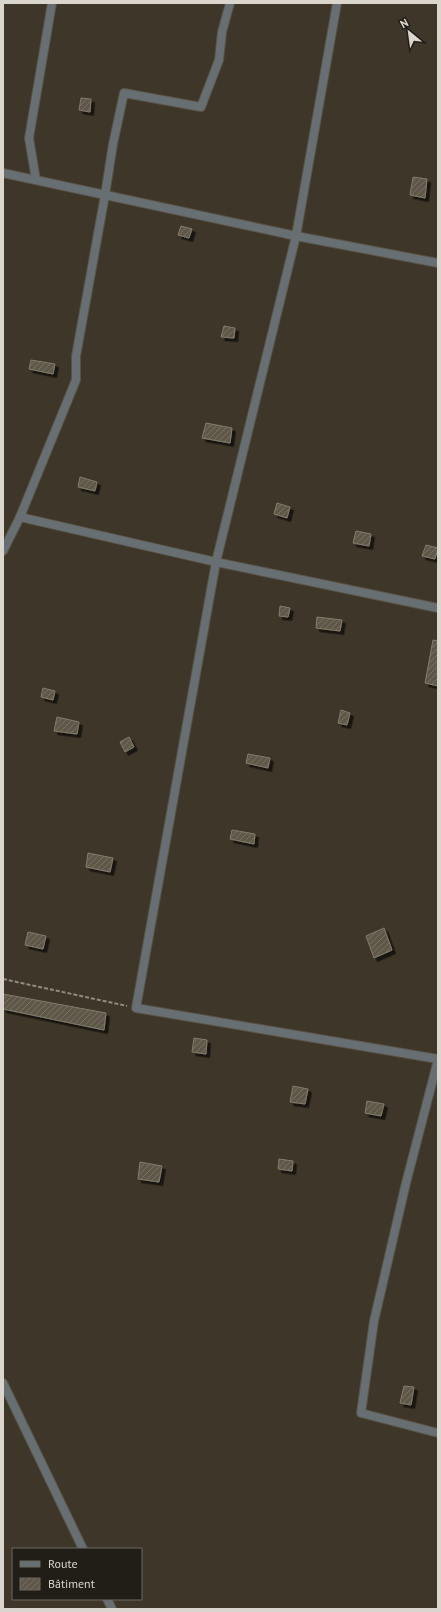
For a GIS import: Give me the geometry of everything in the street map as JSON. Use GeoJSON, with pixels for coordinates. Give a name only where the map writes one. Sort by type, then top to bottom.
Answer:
{"type":"FeatureCollection","features":[{"type":"Feature","properties":{"kind":"street"},"geometry":{"type":"LineString","coordinates":[[36,180],[30,138],[52,3]]}},
{"type":"Feature","properties":{"kind":"street"},"geometry":{"type":"LineString","coordinates":[[3,551],[20,517],[76,380],[76,356],[106,195],[113,144],[124,93],[201,107],[219,60],[222,32],[230,3]]}},
{"type":"Feature","properties":{"kind":"street"},"geometry":{"type":"LineString","coordinates":[[337,3],[296,236],[216,562],[136,1008],[438,1059],[406,1183],[374,1321],[361,1413],[438,1433]]}},
{"type":"Feature","properties":{"kind":"street"},"geometry":{"type":"LineString","coordinates":[[3,173],[296,236],[438,263]]}},
{"type":"Feature","properties":{"kind":"street"},"geometry":{"type":"LineString","coordinates":[[20,517],[216,562],[438,608]]}},
{"type":"Feature","properties":{"kind":"street"},"geometry":{"type":"LineString","coordinates":[[3,1383],[83,1548]]}},
{"type":"Feature","properties":{"kind":"street"},"geometry":{"type":"LineString","coordinates":[[108,1600],[112,1609]]}},
{"type":"Feature","properties":{"kind":"path"},"geometry":{"type":"LineString","coordinates":[[3,979],[136,1008]]}},
{"type":"Feature","properties":{"kind":"building"},"geometry":{"type":"Polygon","coordinates":[[[81,98],[91,99],[90,112],[79,110],[81,98]]]}},
{"type":"Feature","properties":{"kind":"building"},"geometry":{"type":"Polygon","coordinates":[[[413,177],[427,179],[425,198],[410,195],[413,177]]]}},
{"type":"Feature","properties":{"kind":"building"},"geometry":{"type":"Polygon","coordinates":[[[181,226],[192,229],[189,238],[178,235],[181,226]]]}},
{"type":"Feature","properties":{"kind":"building"},"geometry":{"type":"Polygon","coordinates":[[[224,326],[235,328],[234,338],[221,337],[224,326]]]}},
{"type":"Feature","properties":{"kind":"building"},"geometry":{"type":"Polygon","coordinates":[[[31,360],[55,364],[53,374],[29,369],[31,360]]]}},
{"type":"Feature","properties":{"kind":"building"},"geometry":{"type":"Polygon","coordinates":[[[206,423],[232,428],[230,443],[202,438],[206,423]]]}},
{"type":"Feature","properties":{"kind":"building"},"geometry":{"type":"Polygon","coordinates":[[[80,477],[97,482],[95,491],[78,487],[80,477]]]}},
{"type":"Feature","properties":{"kind":"building"},"geometry":{"type":"Polygon","coordinates":[[[277,503],[290,507],[287,518],[274,514],[277,503]]]}},
{"type":"Feature","properties":{"kind":"building"},"geometry":{"type":"Polygon","coordinates":[[[356,531],[371,534],[369,546],[353,543],[356,531]]]}},
{"type":"Feature","properties":{"kind":"building"},"geometry":{"type":"Polygon","coordinates":[[[426,545],[438,548],[435,559],[422,556],[426,545]]]}},
{"type":"Feature","properties":{"kind":"building"},"geometry":{"type":"Polygon","coordinates":[[[280,606],[290,608],[288,617],[279,616],[280,606]]]}},
{"type":"Feature","properties":{"kind":"building"},"geometry":{"type":"Polygon","coordinates":[[[317,617],[342,620],[340,631],[316,628],[317,617]]]}},
{"type":"Feature","properties":{"kind":"building"},"geometry":{"type":"Polygon","coordinates":[[[433,640],[438,641],[438,686],[425,683],[433,640]]]}},
{"type":"Feature","properties":{"kind":"building"},"geometry":{"type":"Polygon","coordinates":[[[43,688],[55,691],[53,700],[41,697],[43,688]]]}},
{"type":"Feature","properties":{"kind":"building"},"geometry":{"type":"Polygon","coordinates":[[[341,710],[350,713],[347,725],[338,723],[341,710]]]}},
{"type":"Feature","properties":{"kind":"building"},"geometry":{"type":"Polygon","coordinates":[[[57,717],[79,722],[77,734],[54,731],[57,717]]]}},
{"type":"Feature","properties":{"kind":"building"},"geometry":{"type":"Polygon","coordinates":[[[129,737],[134,747],[125,752],[120,742],[129,737]]]}},
{"type":"Feature","properties":{"kind":"building"},"geometry":{"type":"Polygon","coordinates":[[[248,754],[270,758],[268,768],[246,763],[248,754]]]}},
{"type":"Feature","properties":{"kind":"building"},"geometry":{"type":"Polygon","coordinates":[[[232,830],[255,834],[254,844],[230,839],[232,830]]]}},
{"type":"Feature","properties":{"kind":"building"},"geometry":{"type":"Polygon","coordinates":[[[88,853],[113,858],[110,872],[86,867],[88,853]]]}},
{"type":"Feature","properties":{"kind":"building"},"geometry":{"type":"Polygon","coordinates":[[[384,928],[392,950],[374,958],[366,936],[384,928]]]}},
{"type":"Feature","properties":{"kind":"building"},"geometry":{"type":"Polygon","coordinates":[[[28,932],[46,936],[43,949],[25,945],[28,932]]]}},
{"type":"Feature","properties":{"kind":"building"},"geometry":{"type":"Polygon","coordinates":[[[3,994],[106,1013],[104,1030],[3,1009],[3,994]]]}},
{"type":"Feature","properties":{"kind":"building"},"geometry":{"type":"Polygon","coordinates":[[[194,1038],[207,1040],[206,1054],[192,1052],[194,1038]]]}},
{"type":"Feature","properties":{"kind":"building"},"geometry":{"type":"Polygon","coordinates":[[[293,1086],[308,1089],[305,1104],[290,1102],[293,1086]]]}},
{"type":"Feature","properties":{"kind":"building"},"geometry":{"type":"Polygon","coordinates":[[[367,1101],[384,1104],[381,1116],[365,1113],[367,1101]]]}},
{"type":"Feature","properties":{"kind":"building"},"geometry":{"type":"Polygon","coordinates":[[[279,1159],[293,1161],[292,1171],[278,1169],[279,1159]]]}},
{"type":"Feature","properties":{"kind":"building"},"geometry":{"type":"Polygon","coordinates":[[[140,1162],[162,1166],[159,1182],[138,1179],[140,1162]]]}},
{"type":"Feature","properties":{"kind":"building"},"geometry":{"type":"Polygon","coordinates":[[[404,1386],[414,1387],[411,1405],[400,1403],[404,1386]]]}}]}
